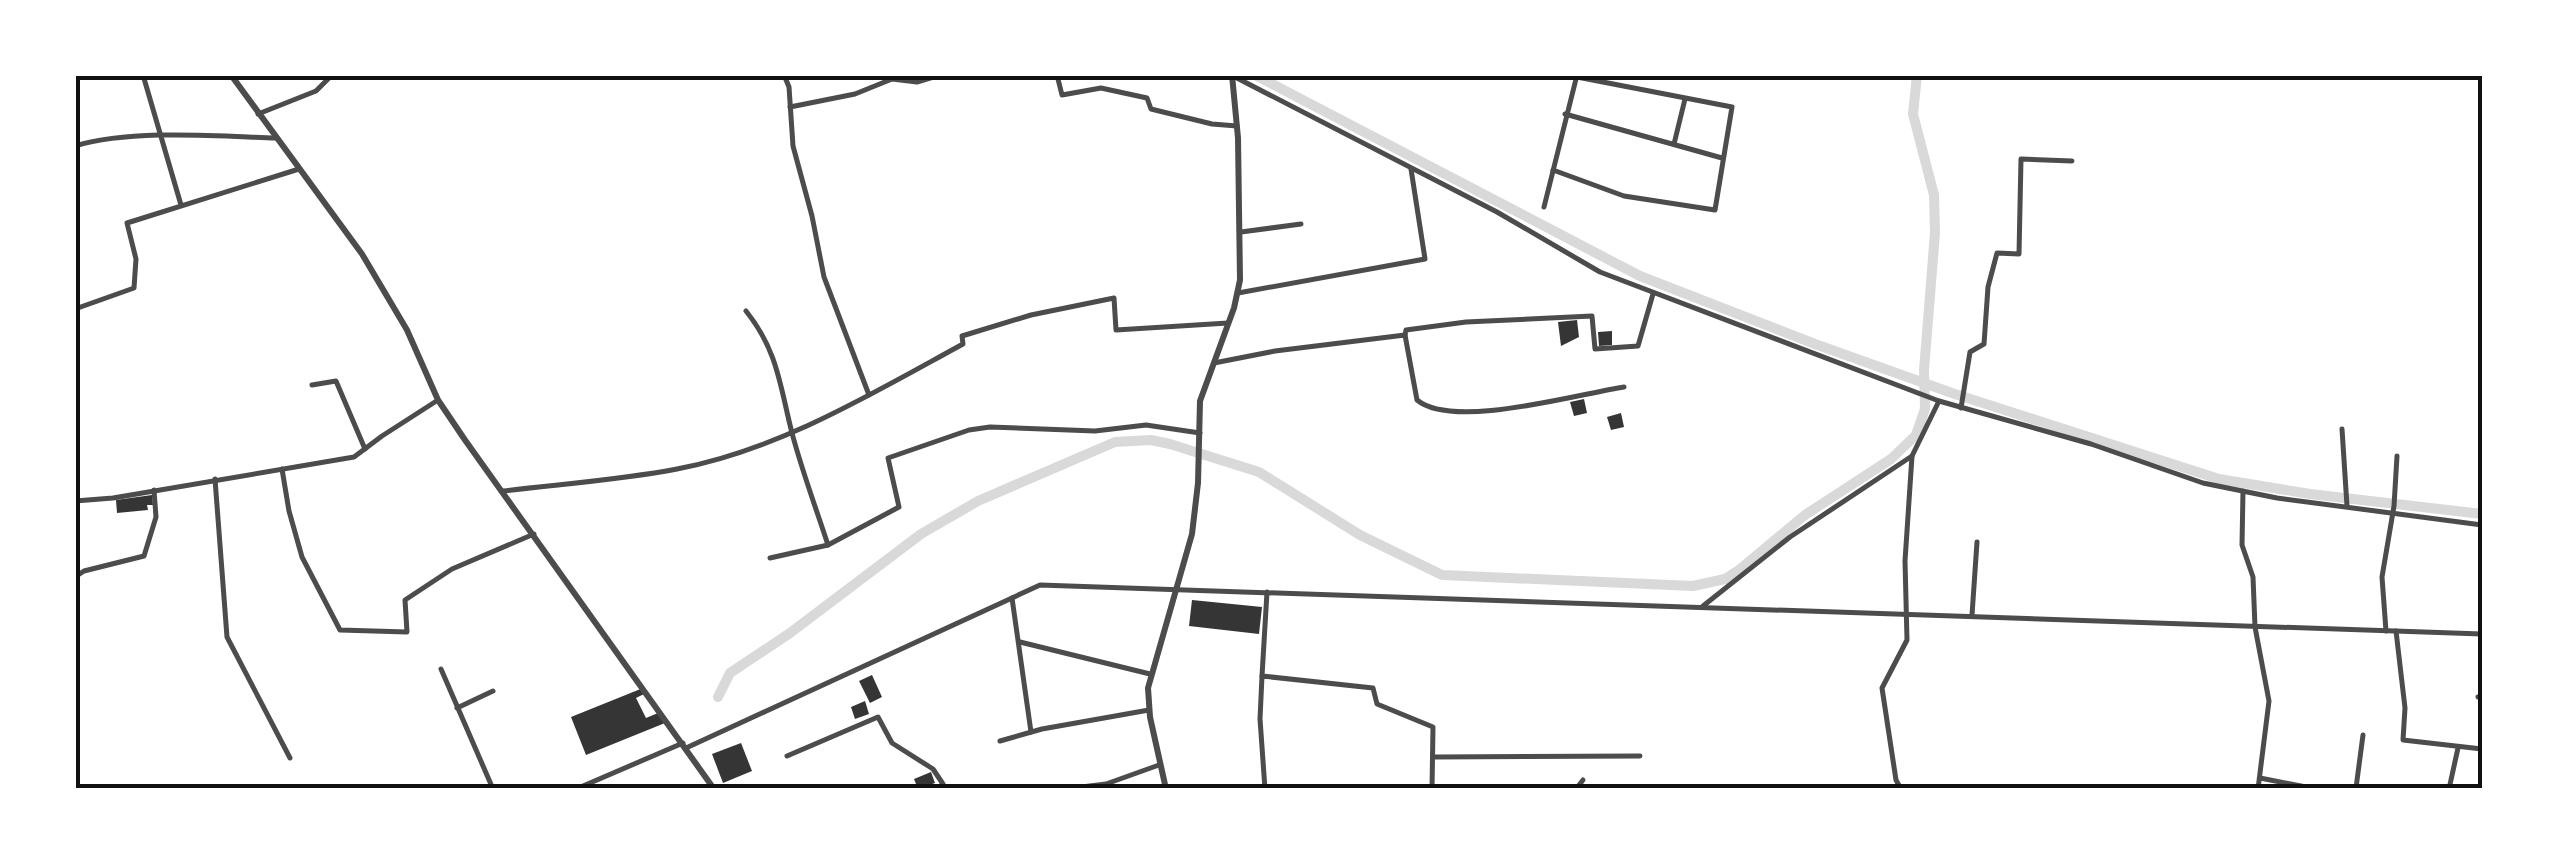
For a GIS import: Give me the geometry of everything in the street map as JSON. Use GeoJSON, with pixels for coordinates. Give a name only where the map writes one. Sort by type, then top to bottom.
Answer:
{"type":"FeatureCollection","features":[{"type":"Feature","properties":{"kind":"street"},"geometry":{"type":"LineString","coordinates":[[142,75],[181,205]]}},
{"type":"Feature","properties":{"kind":"street"},"geometry":{"type":"LineString","coordinates":[[230,75],[362,254],[407,330],[438,400],[714,789]]}},
{"type":"Feature","properties":{"kind":"street"},"geometry":{"type":"LineString","coordinates":[[258,114],[316,91],[332,75]]}},
{"type":"Feature","properties":{"kind":"street"},"geometry":{"type":"LineString","coordinates":[[784,75],[789,87],[792,146],[824,277],[869,395]]}},
{"type":"Feature","properties":{"kind":"street"},"geometry":{"type":"LineString","coordinates":[[790,107],[855,94],[892,79],[918,82],[940,75]]}},
{"type":"Feature","properties":{"kind":"street"},"geometry":{"type":"LineString","coordinates":[[1056,75],[1062,95],[1100,88],[1147,98],[1151,108],[1184,119],[1237,126]]}},
{"type":"Feature","properties":{"kind":"street"},"geometry":{"type":"LineString","coordinates":[[1166,789],[1149,710],[1150,674],[1192,534],[1200,401],[1238,293],[1240,232],[1232,75]]}},
{"type":"Feature","properties":{"kind":"street"},"geometry":{"type":"LineString","coordinates":[[1232,75],[1497,212],[1576,260],[1652,294],[1939,401],[2091,444],[2180,476],[2243,491],[2277,498],[2394,505],[2482,525]]}},
{"type":"Feature","properties":{"kind":"street"},"geometry":{"type":"LineString","coordinates":[[1544,207],[1552,170],[1565,114],[1577,76],[1732,107],[1715,210],[1624,196],[1552,170]]}},
{"type":"Feature","properties":{"kind":"street"},"geometry":{"type":"LineString","coordinates":[[1674,144],[1685,98]]}},
{"type":"Feature","properties":{"kind":"street"},"geometry":{"type":"LineString","coordinates":[[1565,114],[1722,158]]}},
{"type":"Feature","properties":{"kind":"street"},"geometry":{"type":"LineString","coordinates":[[75,146],[93,141],[159,137],[276,138]]}},
{"type":"Feature","properties":{"kind":"street"},"geometry":{"type":"LineString","coordinates":[[1962,408],[1970,352],[1984,344],[1988,287],[1997,253],[2019,254],[2021,159],[2072,161]]}},
{"type":"Feature","properties":{"kind":"street"},"geometry":{"type":"LineString","coordinates":[[75,309],[134,288],[136,259],[126,223],[299,169]]}},
{"type":"Feature","properties":{"kind":"street"},"geometry":{"type":"LineString","coordinates":[[1238,293],[1425,259],[1411,169]]}},
{"type":"Feature","properties":{"kind":"street"},"geometry":{"type":"LineString","coordinates":[[1240,232],[1301,224]]}},
{"type":"Feature","properties":{"kind":"street"},"geometry":{"type":"LineString","coordinates":[[1624,388],[1482,413],[1426,406],[1417,400],[1406,330],[1441,324],[1592,316],[1595,349],[1638,346],[1652,294]]}},
{"type":"Feature","properties":{"kind":"street"},"geometry":{"type":"LineString","coordinates":[[500,491],[680,469],[792,432],[963,344],[962,336],[1031,315],[1114,298],[1116,330],[1228,323]]}},
{"type":"Feature","properties":{"kind":"street"},"geometry":{"type":"LineString","coordinates":[[746,311],[774,358],[792,432],[828,545]]}},
{"type":"Feature","properties":{"kind":"street"},"geometry":{"type":"LineString","coordinates":[[1212,364],[1275,351],[1405,335]]}},
{"type":"Feature","properties":{"kind":"street"},"geometry":{"type":"LineString","coordinates":[[312,384],[336,380],[365,449]]}},
{"type":"Feature","properties":{"kind":"street"},"geometry":{"type":"LineString","coordinates":[[75,500],[354,458],[438,400]]}},
{"type":"Feature","properties":{"kind":"street"},"geometry":{"type":"LineString","coordinates":[[1901,789],[1896,780],[1882,688],[1907,640],[1905,561],[1912,456],[1939,401]]}},
{"type":"Feature","properties":{"kind":"street"},"geometry":{"type":"LineString","coordinates":[[770,558],[828,545],[900,506],[888,458],[970,430],[990,427],[1095,431],[1146,425],[1200,433]]}},
{"type":"Feature","properties":{"kind":"street"},"geometry":{"type":"LineString","coordinates":[[2342,429],[2347,504]]}},
{"type":"Feature","properties":{"kind":"street"},"geometry":{"type":"LineString","coordinates":[[1700,608],[1790,537],[1912,456]]}},
{"type":"Feature","properties":{"kind":"street"},"geometry":{"type":"LineString","coordinates":[[2386,631],[2382,577],[2394,505],[2396,456]]}},
{"type":"Feature","properties":{"kind":"street"},"geometry":{"type":"LineString","coordinates":[[282,469],[302,557],[340,630],[408,632],[405,600],[452,569],[534,534]]}},
{"type":"Feature","properties":{"kind":"street"},"geometry":{"type":"LineString","coordinates":[[215,479],[228,637],[290,758]]}},
{"type":"Feature","properties":{"kind":"street"},"geometry":{"type":"LineString","coordinates":[[75,577],[84,571],[144,556],[156,517],[154,490]]}},
{"type":"Feature","properties":{"kind":"street"},"geometry":{"type":"LineString","coordinates":[[2243,491],[2242,544],[2253,577],[2255,626],[2269,702],[2258,789]]}},
{"type":"Feature","properties":{"kind":"street"},"geometry":{"type":"LineString","coordinates":[[1972,614],[1976,542]]}},
{"type":"Feature","properties":{"kind":"street"},"geometry":{"type":"LineString","coordinates":[[576,789],[684,746],[1040,585],[2482,634]]}},
{"type":"Feature","properties":{"kind":"street"},"geometry":{"type":"LineString","coordinates":[[1265,789],[1260,719],[1267,592]]}},
{"type":"Feature","properties":{"kind":"street"},"geometry":{"type":"LineString","coordinates":[[1012,598],[1031,732]]}},
{"type":"Feature","properties":{"kind":"street"},"geometry":{"type":"LineString","coordinates":[[2396,631],[2405,708],[2403,740],[2482,749]]}},
{"type":"Feature","properties":{"kind":"street"},"geometry":{"type":"LineString","coordinates":[[1020,642],[1150,674]]}},
{"type":"Feature","properties":{"kind":"street"},"geometry":{"type":"LineString","coordinates":[[441,668],[493,789]]}},
{"type":"Feature","properties":{"kind":"street"},"geometry":{"type":"LineString","coordinates":[[1262,676],[1373,688],[1377,704],[1433,727],[1432,789]]}},
{"type":"Feature","properties":{"kind":"street"},"geometry":{"type":"LineString","coordinates":[[458,708],[493,691]]}},
{"type":"Feature","properties":{"kind":"street"},"geometry":{"type":"LineString","coordinates":[[1000,742],[1031,732],[1149,710]]}},
{"type":"Feature","properties":{"kind":"street"},"geometry":{"type":"LineString","coordinates":[[787,756],[878,717],[892,743],[933,769],[942,784],[936,789]]}},
{"type":"Feature","properties":{"kind":"street"},"geometry":{"type":"LineString","coordinates":[[2364,735],[2356,788],[2368,789]]}},
{"type":"Feature","properties":{"kind":"street"},"geometry":{"type":"LineString","coordinates":[[2450,789],[2458,748]]}},
{"type":"Feature","properties":{"kind":"street"},"geometry":{"type":"LineString","coordinates":[[1435,757],[1640,756]]}},
{"type":"Feature","properties":{"kind":"street"},"geometry":{"type":"LineString","coordinates":[[1065,789],[1106,784],[1159,766]]}},
{"type":"Feature","properties":{"kind":"street"},"geometry":{"type":"LineString","coordinates":[[2260,778],[2306,787]]}},
{"type":"Feature","properties":{"kind":"street"},"geometry":{"type":"LineString","coordinates":[[1576,789],[1582,780]]}},
{"type":"Feature","properties":{"kind":"building"},"geometry":{"type":"Polygon","coordinates":[[[1577,320],[1579,337],[1561,346],[1558,322],[1577,320]]]}},
{"type":"Feature","properties":{"kind":"building"},"geometry":{"type":"Polygon","coordinates":[[[1612,331],[1612,345],[1599,346],[1598,332],[1612,331]]]}},
{"type":"Feature","properties":{"kind":"building"},"geometry":{"type":"Polygon","coordinates":[[[1584,399],[1587,413],[1574,416],[1570,402],[1584,399]]]}},
{"type":"Feature","properties":{"kind":"building"},"geometry":{"type":"Polygon","coordinates":[[[1621,413],[1624,427],[1611,430],[1607,417],[1621,413]]]}},
{"type":"Feature","properties":{"kind":"building"},"geometry":{"type":"Polygon","coordinates":[[[152,495],[153,505],[147,505],[148,510],[117,513],[116,500],[152,495]]]}},
{"type":"Feature","properties":{"kind":"building"},"geometry":{"type":"Polygon","coordinates":[[[1192,600],[1262,607],[1259,634],[1189,626],[1192,600]]]}},
{"type":"Feature","properties":{"kind":"building"},"geometry":{"type":"Polygon","coordinates":[[[872,675],[882,697],[870,703],[859,681],[872,675]]]}},
{"type":"Feature","properties":{"kind":"building"},"geometry":{"type":"Polygon","coordinates":[[[643,688],[646,693],[636,698],[646,718],[658,713],[665,723],[586,755],[571,717],[643,688]]]}},
{"type":"Feature","properties":{"kind":"building"},"geometry":{"type":"Polygon","coordinates":[[[865,701],[869,714],[855,719],[851,707],[865,701]]]}},
{"type":"Feature","properties":{"kind":"building"},"geometry":{"type":"Polygon","coordinates":[[[741,743],[752,771],[723,783],[712,754],[741,743]]]}},
{"type":"Feature","properties":{"kind":"building"},"geometry":{"type":"Polygon","coordinates":[[[931,772],[935,783],[918,789],[914,779],[931,772]]]}},
{"type":"Feature","properties":{"kind":"waterway"},"geometry":{"type":"LineString","coordinates":[[1255,75],[1640,276],[1815,344],[1952,393],[2219,479],[2482,514]]}},
{"type":"Feature","properties":{"kind":"waterway"},"geometry":{"type":"LineString","coordinates":[[718,697],[730,673],[921,534],[978,501],[1115,442],[1151,440],[1259,472],[1360,535],[1442,575],[1693,586],[1725,579],[1805,515],[1891,459],[1916,435],[1925,409],[1924,370],[1935,233],[1934,195],[1913,114],[1917,75]]}}]}
